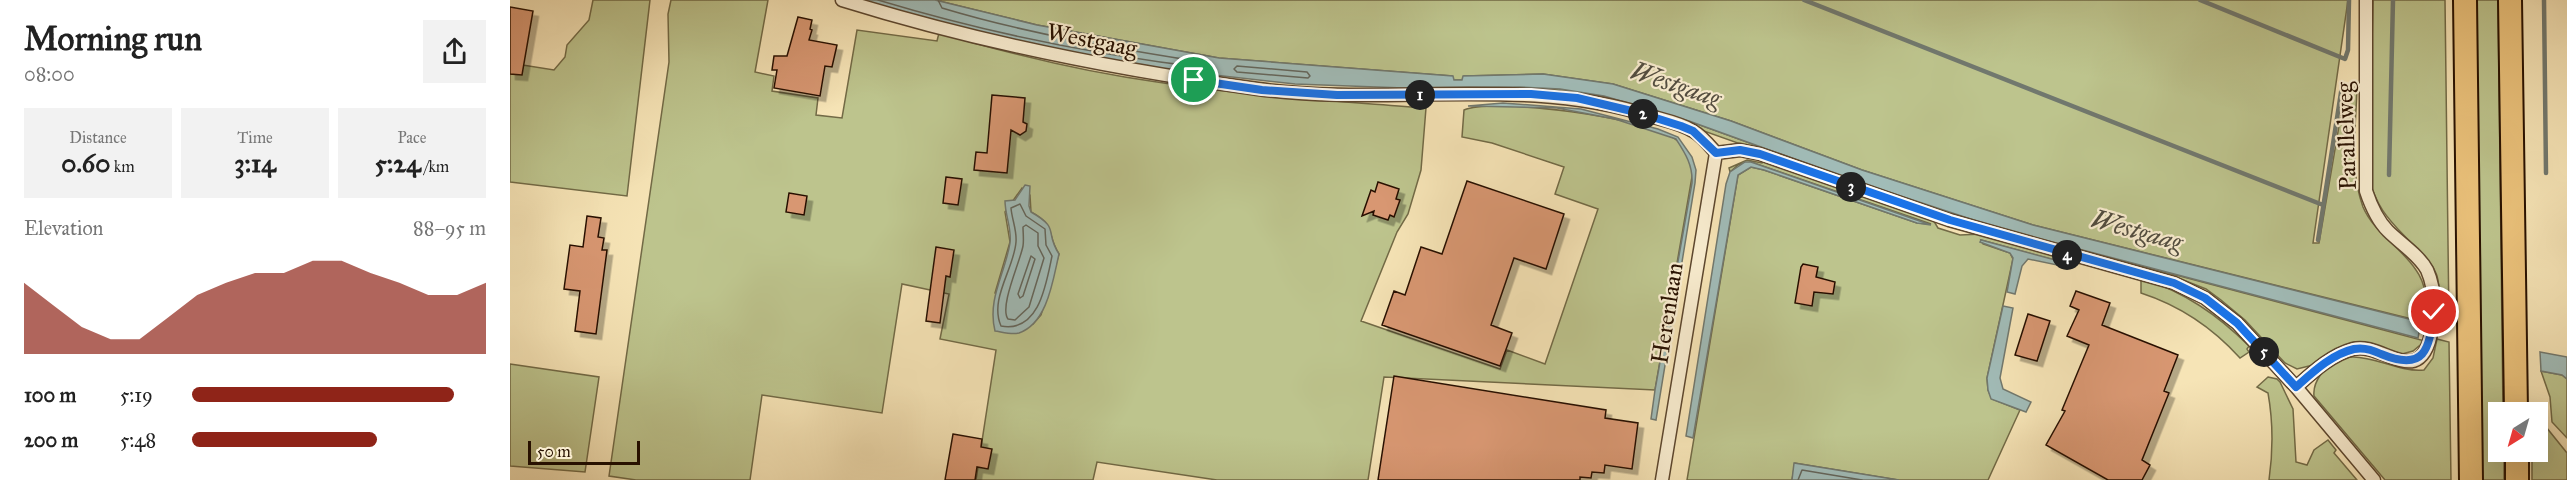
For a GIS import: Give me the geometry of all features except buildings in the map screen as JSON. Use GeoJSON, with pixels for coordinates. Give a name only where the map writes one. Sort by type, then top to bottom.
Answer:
{"type":"FeatureCollection","features":[{"type":"Feature","properties":{"kind":"highway"},"geometry":{"type":"LineString","coordinates":[[2465,0],[2470,480]]}},
{"type":"Feature","properties":{"kind":"highway"},"geometry":{"type":"LineString","coordinates":[[2510,0],[2516,402]]}},
{"type":"Feature","properties":{"kind":"highway"},"geometry":{"type":"LineString","coordinates":[[2517,462],[2517,480]]}},
{"type":"Feature","properties":{"kind":"street","name":"Westgaag"},"geometry":{"type":"LineString","coordinates":[[842,0],[905,20],[1015,46],[1106,65],[1262,90],[1337,95],[1531,94],[1577,98],[1640,113],[1681,126],[1693,131],[1716,153]]}},
{"type":"Feature","properties":{"kind":"street","name":"Parallelweg"},"geometry":{"type":"LineString","coordinates":[[2296,387],[2335,356],[2355,348],[2368,349],[2409,362],[2419,358],[2430,343],[2434,312],[2427,269],[2386,229],[2373,212],[2366,191],[2366,0]]}},
{"type":"Feature","properties":{"kind":"street"},"geometry":{"type":"LineString","coordinates":[[1716,153],[1740,150],[1760,154],[1960,223],[2174,283],[2205,298],[2237,323],[2296,387],[2374,480]]}},
{"type":"Feature","properties":{"kind":"street","name":"Herenlaan"},"geometry":{"type":"LineString","coordinates":[[1662,480],[1700,235],[1716,153]]}},
{"type":"Feature","properties":{"kind":"green space"},"geometry":{"type":"Polygon","coordinates":[[[593,0],[650,0],[627,196],[510,182],[510,63],[554,70],[565,57],[567,45],[589,20],[593,0]]]}},
{"type":"Feature","properties":{"kind":"green space"},"geometry":{"type":"Polygon","coordinates":[[[671,0],[768,0],[755,72],[774,76],[772,91],[818,98],[816,115],[842,118],[857,30],[937,41],[939,33],[1075,68],[1190,87],[1292,98],[1426,108],[1421,170],[1408,214],[1397,232],[1361,321],[1500,369],[1507,350],[1545,364],[1598,209],[1555,194],[1564,167],[1492,143],[1462,137],[1464,110],[1506,106],[1538,108],[1605,117],[1660,131],[1681,145],[1693,171],[1655,390],[1384,377],[1368,480],[1217,480],[1097,462],[1093,480],[976,480],[996,350],[940,339],[949,294],[902,284],[882,413],[762,395],[750,480],[636,480],[609,476],[669,62],[668,14],[671,0]],[[1022,188],[1005,212],[1010,242],[995,293],[1033,324],[1041,315],[1059,254],[1048,226],[1031,212],[1030,195],[1022,188]]]}},
{"type":"Feature","properties":{"kind":"green space"},"geometry":{"type":"Polygon","coordinates":[[[935,0],[2348,0],[2313,243],[2319,243],[2346,85],[2357,88],[2355,163],[2363,207],[2374,225],[2403,254],[2420,276],[2426,295],[2428,323],[2033,225],[1862,170],[1731,121],[1613,84],[1543,74],[1464,76],[1462,80],[1453,80],[1452,76],[1219,58],[1037,25],[935,0]]]}},
{"type":"Feature","properties":{"kind":"green space"},"geometry":{"type":"Polygon","coordinates":[[[2373,0],[2445,0],[2449,324],[2437,322],[2439,289],[2434,268],[2383,210],[2377,201],[2369,177],[2373,0]]]}},
{"type":"Feature","properties":{"kind":"green space"},"geometry":{"type":"Polygon","coordinates":[[[2472,0],[2498,0],[2503,402],[2488,402],[2488,462],[2504,462],[2504,480],[2478,480],[2472,0]]]}},
{"type":"Feature","properties":{"kind":"green space"},"geometry":{"type":"Polygon","coordinates":[[[1461,88],[1560,89],[1604,96],[1689,121],[1855,181],[1995,227],[2425,341],[2413,351],[2402,354],[2354,342],[2338,348],[2313,365],[2297,369],[2285,363],[2245,320],[2221,300],[2206,289],[2178,278],[2028,240],[1814,170],[1642,109],[1461,88]]]}},
{"type":"Feature","properties":{"kind":"green space"},"geometry":{"type":"Polygon","coordinates":[[[1747,160],[1762,163],[1764,161],[1932,218],[1938,228],[1960,235],[1982,234],[2061,257],[2065,267],[2057,265],[2058,261],[1981,240],[1983,244],[2010,253],[2013,259],[1987,378],[1988,390],[1992,399],[2020,410],[1988,480],[1898,480],[1795,463],[1792,480],[1687,480],[1738,175],[1751,167],[1764,170],[1917,223],[1931,224],[1751,162],[1738,165],[1730,172],[1729,168],[1747,160]]]}},
{"type":"Feature","properties":{"kind":"green space"},"geometry":{"type":"Polygon","coordinates":[[[2141,278],[2172,290],[2199,305],[2249,346],[2247,349],[2249,352],[2240,358],[2207,327],[2183,311],[2141,293],[2141,278]]]}},
{"type":"Feature","properties":{"kind":"green space"},"geometry":{"type":"Polygon","coordinates":[[[2437,339],[2449,342],[2451,480],[2385,480],[2314,396],[2315,384],[2321,374],[2333,363],[2345,358],[2358,357],[2411,370],[2424,370],[2433,358],[2437,339]]]}},
{"type":"Feature","properties":{"kind":"green space"},"geometry":{"type":"Polygon","coordinates":[[[510,364],[599,377],[585,472],[510,466],[510,364]]]}},
{"type":"Feature","properties":{"kind":"green space"},"geometry":{"type":"Polygon","coordinates":[[[2541,371],[2562,375],[2567,379],[2567,438],[2552,422],[2550,397],[2541,371]]]}},
{"type":"Feature","properties":{"kind":"green space"},"geometry":{"type":"Polygon","coordinates":[[[2268,377],[2280,382],[2293,409],[2296,462],[2307,465],[2314,450],[2328,440],[2336,450],[2334,453],[2357,480],[2269,480],[2272,436],[2270,404],[2268,393],[2257,387],[2268,377]]]}},
{"type":"Feature","properties":{"kind":"green space"},"geometry":{"type":"Polygon","coordinates":[[[2548,429],[2567,453],[2567,480],[2532,480],[2532,462],[2548,462],[2548,429]]]}},
{"type":"Feature","properties":{"kind":"water"},"geometry":{"type":"Polygon","coordinates":[[[857,0],[935,0],[1037,25],[1219,58],[1453,76],[1454,80],[1462,80],[1463,76],[1543,74],[1613,84],[1731,121],[1862,170],[2033,225],[2421,322],[2418,338],[1995,227],[1855,181],[1689,121],[1604,96],[1560,89],[1520,87],[1404,88],[1295,84],[1152,68],[992,36],[857,0]]]}},
{"type":"Feature","properties":{"kind":"water"},"geometry":{"type":"Polygon","coordinates":[[[1503,103],[1581,109],[1658,129],[1678,137],[1692,157],[1696,170],[1695,183],[1656,420],[1651,419],[1655,390],[1692,183],[1690,165],[1685,154],[1676,139],[1615,119],[1557,108],[1468,106],[1503,103]]]}},
{"type":"Feature","properties":{"kind":"water"},"geometry":{"type":"Polygon","coordinates":[[[1745,162],[1751,162],[1931,225],[1917,223],[1764,170],[1751,167],[1738,175],[1693,438],[1686,436],[1726,184],[1730,172],[1745,162]]]}},
{"type":"Feature","properties":{"kind":"water"},"geometry":{"type":"Polygon","coordinates":[[[1025,185],[1030,186],[1031,212],[1046,222],[1059,254],[1048,299],[1037,320],[1029,328],[1010,334],[995,331],[993,308],[1010,243],[1005,201],[1015,200],[1025,185]]]}},
{"type":"Feature","properties":{"kind":"water"},"geometry":{"type":"Polygon","coordinates":[[[1981,240],[2059,261],[2057,265],[2028,259],[2022,266],[2015,294],[2007,292],[2013,258],[2010,253],[1980,242],[1981,240]]]}},
{"type":"Feature","properties":{"kind":"water"},"geometry":{"type":"Polygon","coordinates":[[[2003,306],[2013,308],[2000,378],[2003,389],[2031,402],[2026,412],[1991,399],[1988,390],[1987,378],[2003,306]]]}},
{"type":"Feature","properties":{"kind":"water"},"geometry":{"type":"Polygon","coordinates":[[[2540,352],[2567,357],[2567,379],[2562,375],[2541,371],[2540,352]]]}},
{"type":"Feature","properties":{"kind":"water"},"geometry":{"type":"Polygon","coordinates":[[[1794,463],[1899,480],[1792,480],[1794,463]]]}},
{"type":"Feature","properties":{"kind":"waterway"},"geometry":{"type":"LineString","coordinates":[[1804,0],[2323,205]]}},
{"type":"Feature","properties":{"kind":"waterway"},"geometry":{"type":"LineString","coordinates":[[2200,0],[2345,59],[2348,50],[2349,0]]}},
{"type":"Feature","properties":{"kind":"waterway"},"geometry":{"type":"LineString","coordinates":[[2389,175],[2393,0]]}},
{"type":"Feature","properties":{"kind":"waterway"},"geometry":{"type":"LineString","coordinates":[[2544,0],[2546,173]]}},
{"type":"Feature","properties":{"kind":"waterway"},"geometry":{"type":"LineString","coordinates":[[2318,240],[2342,86]]}},
{"type":"Feature","properties":{"kind":"route"},"geometry":{"type":"LineString","coordinates":[[1194,80],[1262,90],[1337,95],[1531,94],[1577,98],[1640,113],[1693,131],[1716,153],[1740,150],[1760,154],[2023,243],[2174,283],[2205,298],[2237,323],[2296,387],[2335,356],[2355,348],[2368,349],[2409,362],[2419,358],[2430,343],[2434,312]]}}]}
